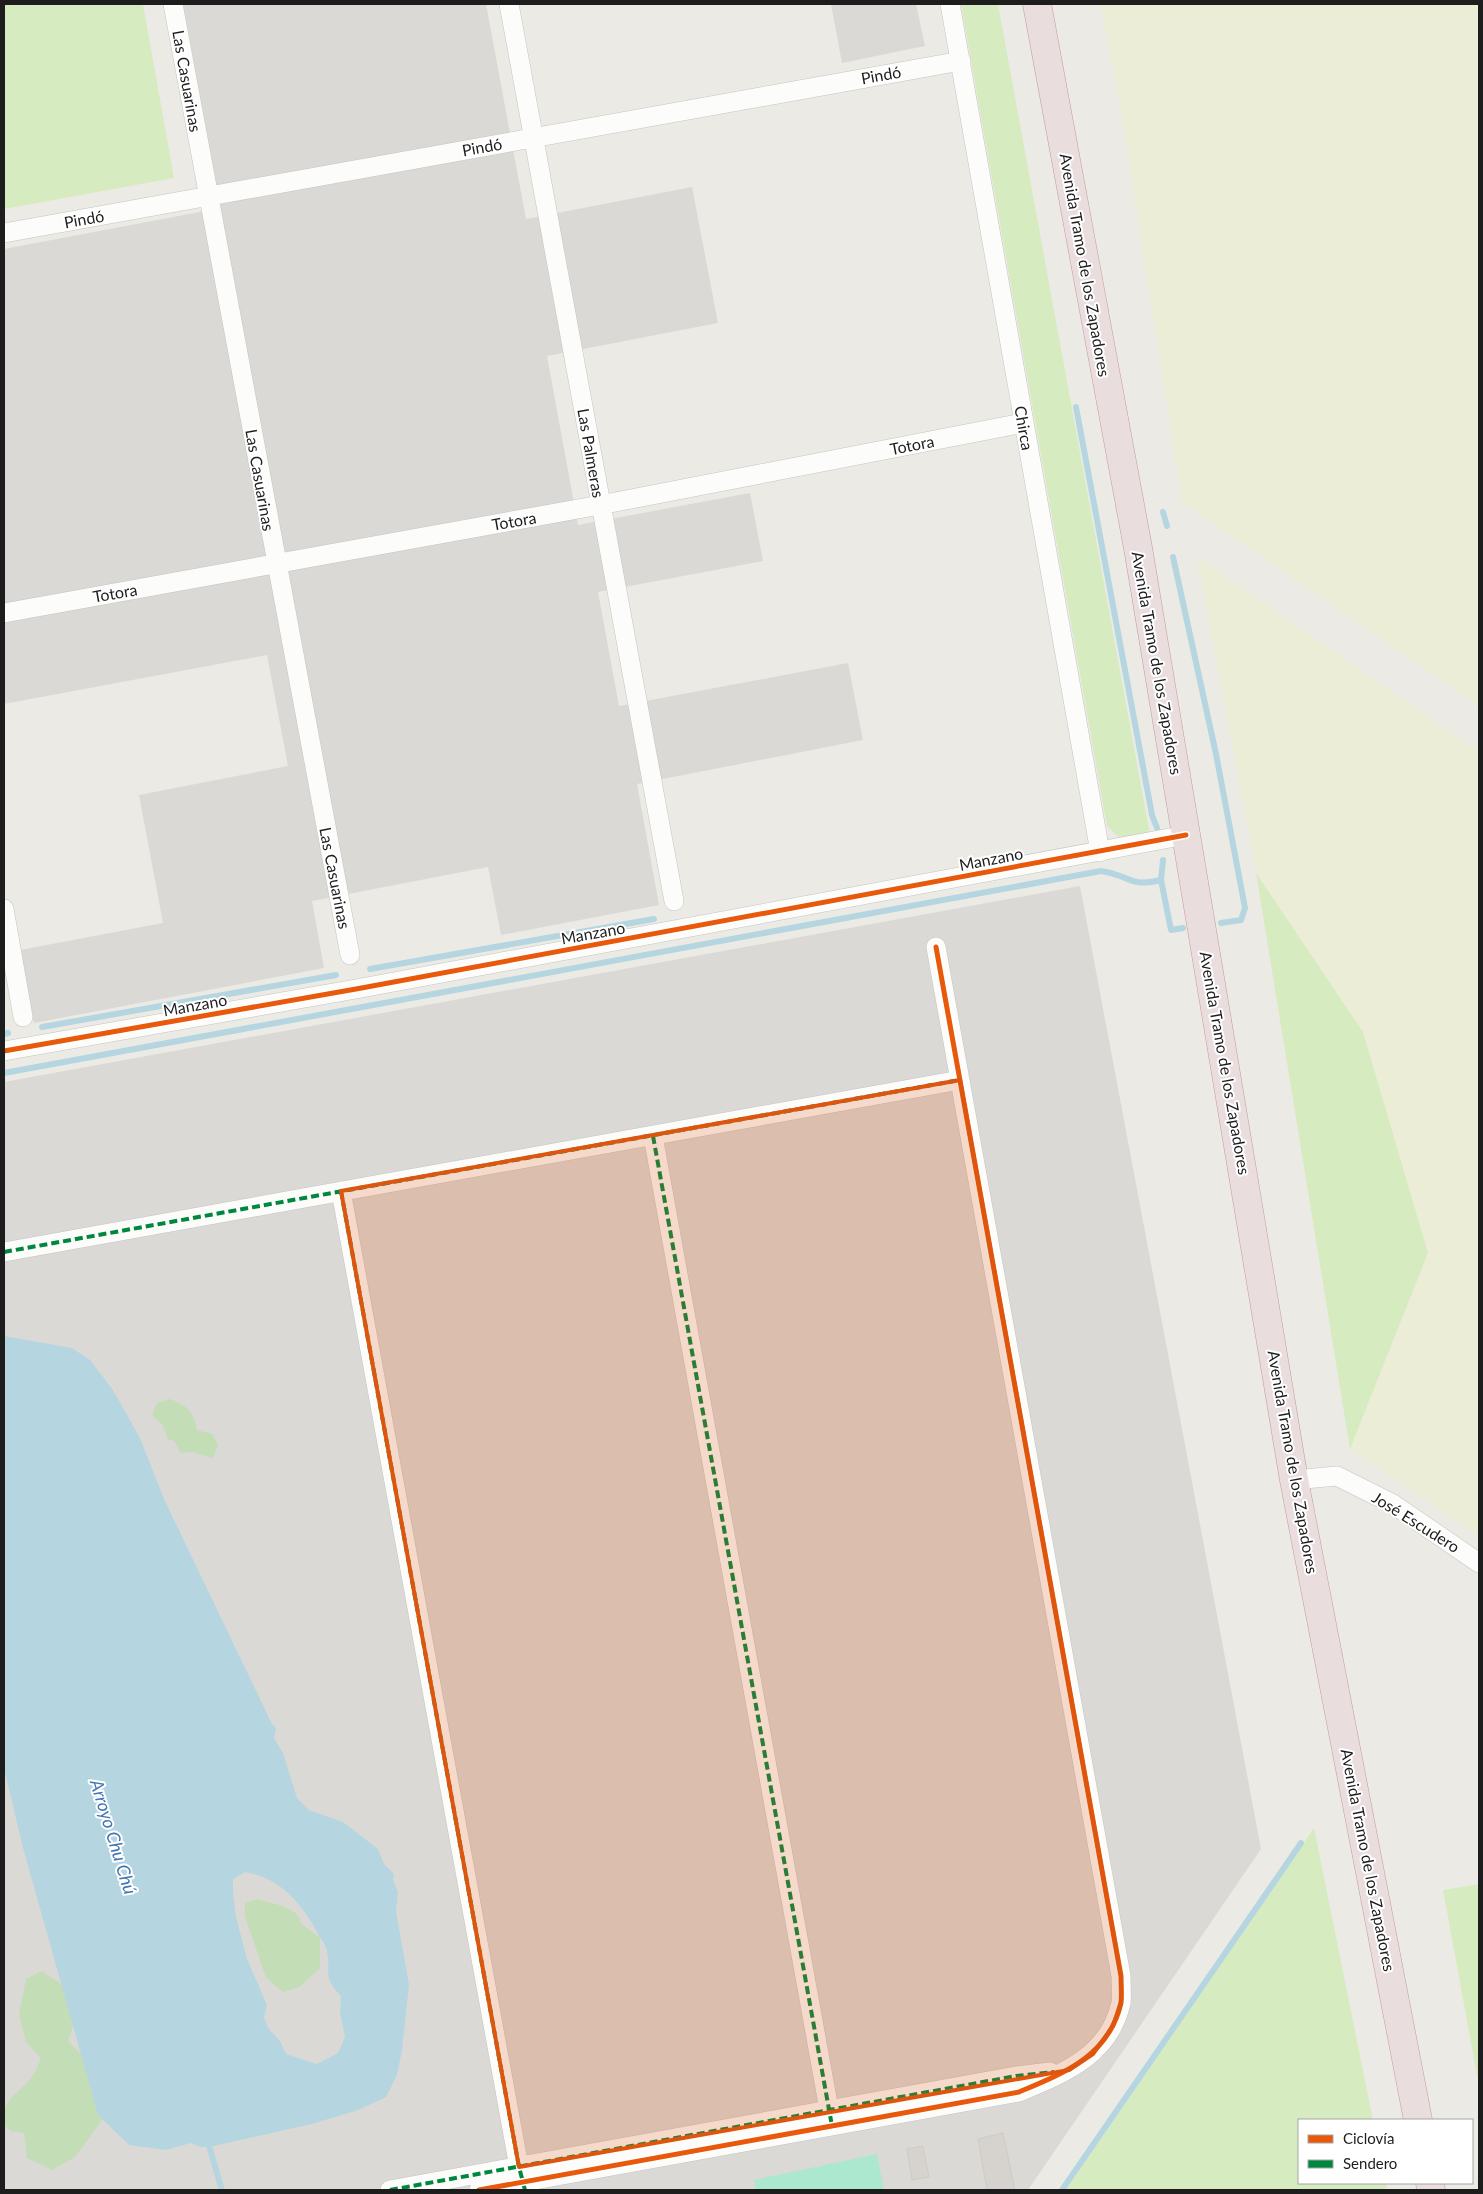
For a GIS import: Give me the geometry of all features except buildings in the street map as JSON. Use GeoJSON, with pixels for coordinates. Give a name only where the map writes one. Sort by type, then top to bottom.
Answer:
{"type":"FeatureCollection","features":[{"type":"Feature","properties":{"kind":"highway","name":"Avenida Tramo de los Zapadores"},"geometry":{"type":"LineString","coordinates":[[1037,4],[1134,528],[1294,1480],[1418,2119]]}},
{"type":"Feature","properties":{"kind":"street","name":"Las Casuarinas"},"geometry":{"type":"LineString","coordinates":[[173,4],[350,955]]}},
{"type":"Feature","properties":{"kind":"street","name":"Las Palmeras"},"geometry":{"type":"LineString","coordinates":[[509,4],[674,901]]}},
{"type":"Feature","properties":{"kind":"street","name":"Chirca"},"geometry":{"type":"LineString","coordinates":[[950,4],[1100,852]]}},
{"type":"Feature","properties":{"kind":"street","name":"Pindó"},"geometry":{"type":"LineString","coordinates":[[4,233],[209,198],[534,137],[961,61]]}},
{"type":"Feature","properties":{"kind":"street","name":"Totora"},"geometry":{"type":"LineString","coordinates":[[4,613],[600,505],[1023,423]]}},
{"type":"Feature","properties":{"kind":"street","name":"Manzano"},"geometry":{"type":"LineString","coordinates":[[4,1051],[376,986],[1186,835]]}},
{"type":"Feature","properties":{"kind":"street"},"geometry":{"type":"LineString","coordinates":[[4,910],[23,1017]]}},
{"type":"Feature","properties":{"kind":"street"},"geometry":{"type":"LineString","coordinates":[[479,2190],[830,2118],[1019,2092],[1069,2070],[1093,2054],[1112,2026],[1121,2002],[1121,1976],[936,947]]}},
{"type":"Feature","properties":{"kind":"street"},"geometry":{"type":"LineString","coordinates":[[4,1252],[960,1080]]}},
{"type":"Feature","properties":{"kind":"street"},"geometry":{"type":"LineString","coordinates":[[653,1136],[830,2118]]}},
{"type":"Feature","properties":{"kind":"street"},"geometry":{"type":"LineString","coordinates":[[341,1192],[523,2180]]}},
{"type":"Feature","properties":{"kind":"street","name":"José Escudero"},"geometry":{"type":"LineString","coordinates":[[1294,1480],[1337,1476],[1393,1504],[1479,1562]]}},
{"type":"Feature","properties":{"kind":"street"},"geometry":{"type":"LineString","coordinates":[[390,2190],[523,2180]]}},
{"type":"Feature","properties":{"kind":"highlighted area"},"geometry":{"type":"Polygon","coordinates":[[[960,1080],[1121,1976],[1121,2002],[1113,2026],[1093,2054],[1069,2070],[519,2167],[341,1191],[960,1080]]]}},
{"type":"Feature","properties":{"kind":"shaded area"},"geometry":{"type":"Polygon","coordinates":[[[183,4],[486,4],[526,219],[692,187],[718,323],[547,356],[578,525],[750,493],[763,561],[598,592],[619,706],[848,663],[863,740],[637,784],[659,905],[501,935],[488,867],[312,901],[324,968],[34,1023],[20,950],[163,923],[139,795],[288,766],[267,655],[4,704],[4,249],[221,208],[183,4]]]}},
{"type":"Feature","properties":{"kind":"shaded area"},"geometry":{"type":"Polygon","coordinates":[[[831,4],[916,4],[925,46],[842,63],[831,4]]]}},
{"type":"Feature","properties":{"kind":"shaded area"},"geometry":{"type":"Polygon","coordinates":[[[1080,886],[1261,1849],[1028,2190],[4,2190],[4,1082],[1080,886]]]}},
{"type":"Feature","properties":{"kind":"green space"},"geometry":{"type":"Polygon","coordinates":[[[4,4],[143,4],[174,178],[4,209],[4,4]]]}},
{"type":"Feature","properties":{"kind":"green space"},"geometry":{"type":"Polygon","coordinates":[[[961,4],[998,4],[1150,835],[1122,840],[1107,826],[961,4]]]}},
{"type":"Feature","properties":{"kind":"green space"},"geometry":{"type":"Polygon","coordinates":[[[1100,4],[1479,4],[1479,706],[1182,502],[1119,98],[1100,4]]]}},
{"type":"Feature","properties":{"kind":"green space"},"geometry":{"type":"Polygon","coordinates":[[[1197,557],[1479,752],[1479,1536],[1350,1449],[1428,1253],[1363,1032],[1256,873],[1197,557]]]}},
{"type":"Feature","properties":{"kind":"green space"},"geometry":{"type":"Polygon","coordinates":[[[1256,873],[1363,1032],[1428,1253],[1350,1449],[1256,873]]]}},
{"type":"Feature","properties":{"kind":"green space"},"geometry":{"type":"Polygon","coordinates":[[[170,1399],[189,1410],[194,1418],[197,1430],[212,1434],[218,1445],[213,1458],[192,1452],[181,1453],[174,1441],[168,1439],[162,1424],[152,1415],[157,1403],[170,1399]]]}},
{"type":"Feature","properties":{"kind":"green space"},"geometry":{"type":"Polygon","coordinates":[[[1314,1828],[1373,2119],[1298,2119],[1298,2184],[1386,2184],[1387,2190],[1066,2190],[1314,1828]]]}},
{"type":"Feature","properties":{"kind":"green space"},"geometry":{"type":"Polygon","coordinates":[[[1479,1884],[1479,2086],[1443,1890],[1479,1884]]]}},
{"type":"Feature","properties":{"kind":"green space"},"geometry":{"type":"Polygon","coordinates":[[[257,1899],[283,1906],[295,1912],[303,1925],[320,1938],[320,1968],[300,1987],[283,1992],[266,1978],[245,1916],[245,1903],[257,1899]]]}},
{"type":"Feature","properties":{"kind":"green space"},"geometry":{"type":"Polygon","coordinates":[[[42,1971],[69,1989],[79,2009],[68,2041],[89,2062],[109,2111],[75,2157],[52,2170],[27,2158],[24,2133],[11,2131],[4,2125],[4,2115],[8,2103],[32,2077],[41,2058],[26,2042],[19,2014],[26,1979],[42,1971]]]}},
{"type":"Feature","properties":{"kind":"green space"},"geometry":{"type":"Polygon","coordinates":[[[877,2154],[884,2190],[756,2190],[754,2180],[877,2154]]]}},
{"type":"Feature","properties":{"kind":"water"},"geometry":{"type":"Polygon","coordinates":[[[4,1336],[72,1348],[90,1360],[113,1390],[140,1438],[164,1499],[272,1724],[276,1728],[274,1738],[283,1753],[297,1798],[309,1810],[343,1822],[378,1849],[384,1864],[394,1874],[393,1880],[398,1892],[396,1911],[409,1985],[402,2050],[397,2075],[386,2097],[358,2110],[312,2124],[209,2147],[201,2147],[191,2143],[166,2150],[129,2145],[98,2115],[23,1848],[4,1768],[4,1336]],[[245,1872],[233,1879],[233,1893],[236,1917],[247,1959],[267,2005],[264,2018],[269,2029],[280,2041],[286,2054],[317,2064],[338,2053],[345,2037],[340,2013],[341,1996],[329,1979],[325,1944],[297,1902],[279,1886],[258,1875],[245,1872]]]}},
{"type":"Feature","properties":{"kind":"waterway"},"geometry":{"type":"LineString","coordinates":[[1076,407],[1152,815],[1157,828]]}},
{"type":"Feature","properties":{"kind":"waterway"},"geometry":{"type":"LineString","coordinates":[[1163,512],[1167,526]]}},
{"type":"Feature","properties":{"kind":"waterway"},"geometry":{"type":"LineString","coordinates":[[1173,557],[1216,754],[1245,908],[1241,920],[1221,923]]}},
{"type":"Feature","properties":{"kind":"waterway"},"geometry":{"type":"LineString","coordinates":[[1161,880],[1163,860]]}},
{"type":"Feature","properties":{"kind":"waterway"},"geometry":{"type":"LineString","coordinates":[[4,1073],[1101,871],[1135,882],[1142,883],[1161,880],[1171,930],[1183,928]]}},
{"type":"Feature","properties":{"kind":"waterway"},"geometry":{"type":"LineString","coordinates":[[370,969],[654,919]]}},
{"type":"Feature","properties":{"kind":"waterway"},"geometry":{"type":"LineString","coordinates":[[42,1027],[336,975]]}},
{"type":"Feature","properties":{"kind":"waterway"},"geometry":{"type":"LineString","coordinates":[[4,1034],[8,1033]]}},
{"type":"Feature","properties":{"kind":"waterway"},"geometry":{"type":"LineString","coordinates":[[1062,2190],[1301,1843]]}},
{"type":"Feature","properties":{"kind":"waterway","name":"Arroyo Chu Chú"},"geometry":{"type":"LineString","coordinates":[[207,2139],[222,2190]]}},
{"type":"Feature","properties":{"kind":"marked path"},"geometry":{"type":"LineString","coordinates":[[4,1252],[960,1080]]}},
{"type":"Feature","properties":{"kind":"marked path"},"geometry":{"type":"LineString","coordinates":[[653,1136],[832,2126]]}},
{"type":"Feature","properties":{"kind":"marked path"},"geometry":{"type":"LineString","coordinates":[[341,1191],[519,2167],[525,2190]]}},
{"type":"Feature","properties":{"kind":"marked path"},"geometry":{"type":"LineString","coordinates":[[390,2190],[1016,2076],[1054,2072]]}},
{"type":"Feature","properties":{"kind":"cycle path"},"geometry":{"type":"LineString","coordinates":[[4,1051],[356,989],[1186,835]]}},
{"type":"Feature","properties":{"kind":"cycle path"},"geometry":{"type":"LineString","coordinates":[[479,2190],[1019,2092],[1052,2078],[1082,2060],[1106,2037],[1115,2021],[1121,2003],[1121,1976],[936,947]]}}]}
